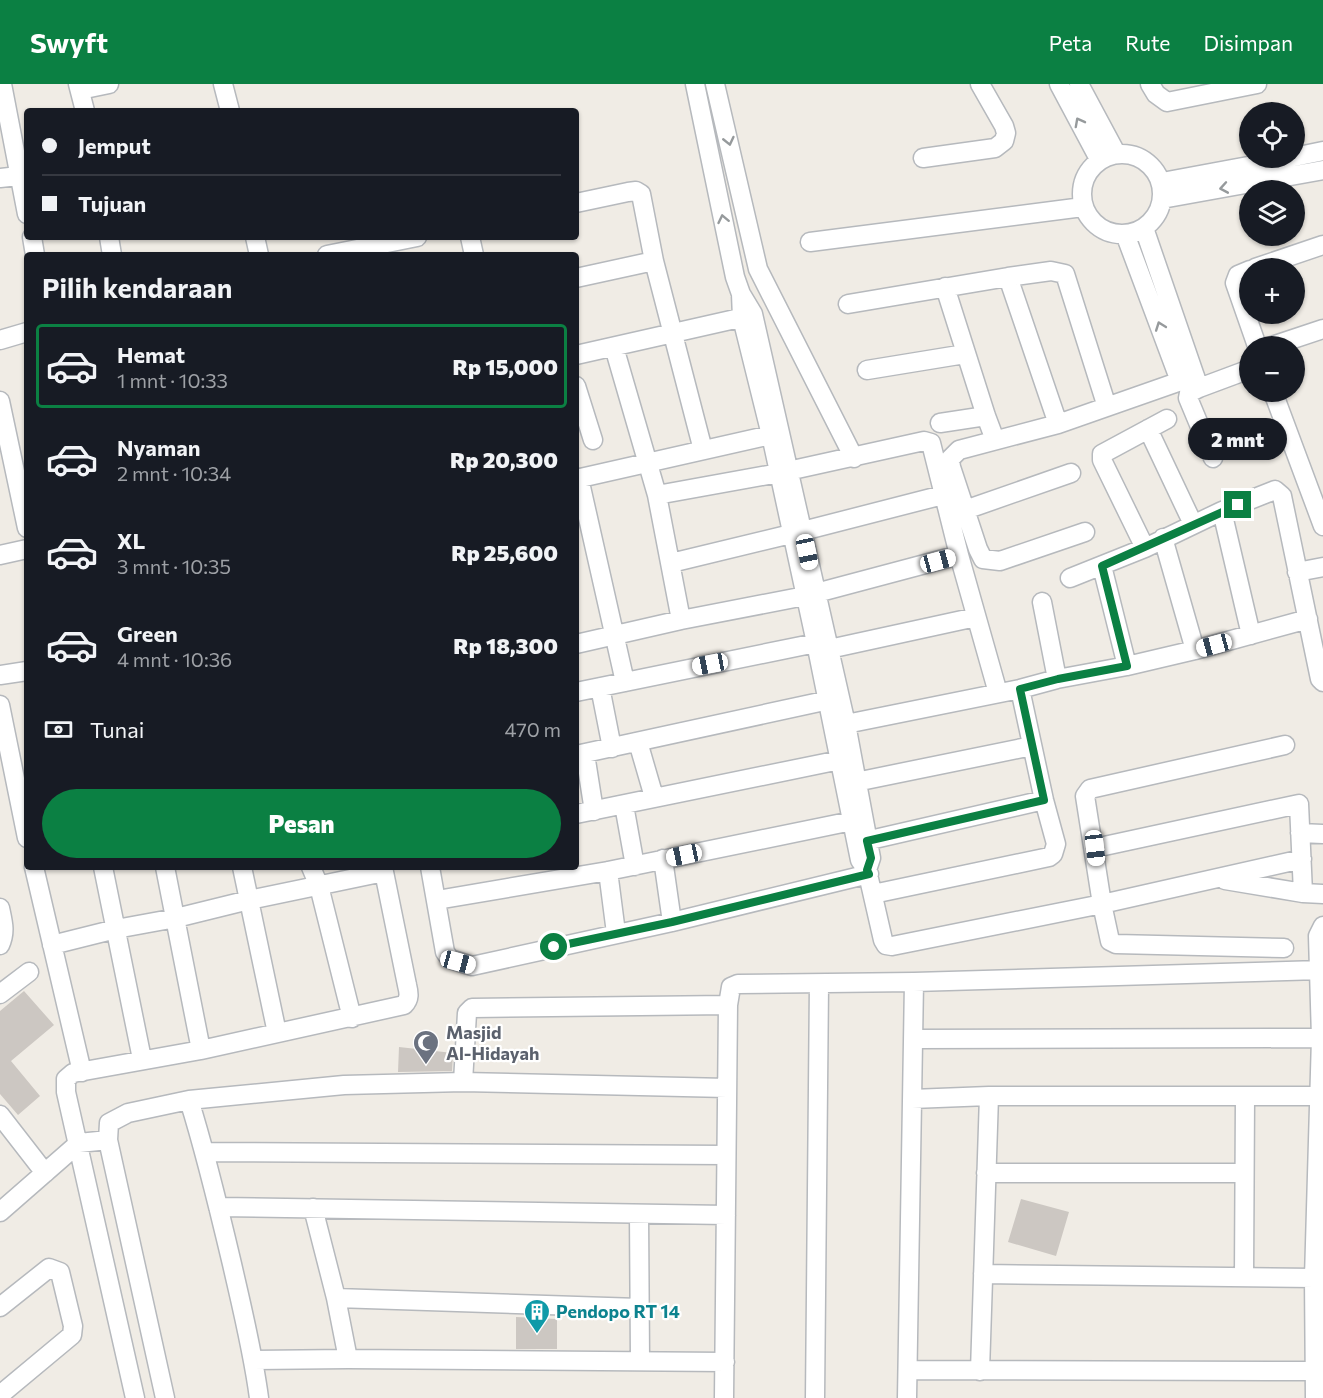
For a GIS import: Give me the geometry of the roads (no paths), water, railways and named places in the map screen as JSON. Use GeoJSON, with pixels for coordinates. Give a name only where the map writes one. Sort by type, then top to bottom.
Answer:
{"type":"FeatureCollection","features":[{"type":"Feature","properties":{"kind":"street"},"geometry":{"type":"LineString","coordinates":[[0,178],[23,175],[2,84]]}},
{"type":"Feature","properties":{"kind":"street"},"geometry":{"type":"LineString","coordinates":[[84,108],[79,87],[109,84]]}},
{"type":"Feature","properties":{"kind":"street"},"geometry":{"type":"LineString","coordinates":[[223,84],[229,108]]}},
{"type":"Feature","properties":{"kind":"street"},"geometry":{"type":"LineString","coordinates":[[695,84],[738,285],[748,316],[784,471],[821,648],[840,725],[862,842],[860,860],[868,872],[886,945],[892,946],[1102,904],[1302,859]]}},
{"type":"Feature","properties":{"kind":"street"},"geometry":{"type":"LineString","coordinates":[[715,84],[759,269],[854,458]]}},
{"type":"Feature","properties":{"kind":"street"},"geometry":{"type":"LineString","coordinates":[[923,158],[995,148],[1004,141],[1006,133],[1004,126],[980,84]]}},
{"type":"Feature","properties":{"kind":"street"},"geometry":{"type":"LineString","coordinates":[[1059,84],[1108,156]]}},
{"type":"Feature","properties":{"kind":"street"},"geometry":{"type":"LineString","coordinates":[[1079,84],[1108,156]]}},
{"type":"Feature","properties":{"kind":"street"},"geometry":{"type":"LineString","coordinates":[[1150,84],[1156,94],[1167,102],[1257,84]]}},
{"type":"Feature","properties":{"kind":"street"},"geometry":{"type":"LineString","coordinates":[[1305,155],[1323,151]]}},
{"type":"Feature","properties":{"kind":"street"},"geometry":{"type":"LineString","coordinates":[[1134,154],[1149,163],[1162,190],[1157,213],[1144,228],[1125,234],[1112,233],[1100,228],[1089,219],[1083,207],[1081,189],[1087,172],[1108,156],[1134,154]]}},
{"type":"Feature","properties":{"kind":"street"},"geometry":{"type":"LineString","coordinates":[[1162,190],[1249,168]]}},
{"type":"Feature","properties":{"kind":"street"},"geometry":{"type":"LineString","coordinates":[[1162,190],[1323,170]]}},
{"type":"Feature","properties":{"kind":"street"},"geometry":{"type":"LineString","coordinates":[[579,202],[628,192],[636,191],[641,194],[654,261],[703,450]]}},
{"type":"Feature","properties":{"kind":"street"},"geometry":{"type":"LineString","coordinates":[[810,242],[1083,207]]}},
{"type":"Feature","properties":{"kind":"street"},"geometry":{"type":"LineString","coordinates":[[1144,228],[1191,382],[1188,398],[1213,458]]}},
{"type":"Feature","properties":{"kind":"street"},"geometry":{"type":"LineString","coordinates":[[1125,234],[1191,382]]}},
{"type":"Feature","properties":{"kind":"street"},"geometry":{"type":"LineString","coordinates":[[342,252],[402,240]]}},
{"type":"Feature","properties":{"kind":"street"},"geometry":{"type":"LineString","coordinates":[[1285,258],[1323,245]]}},
{"type":"Feature","properties":{"kind":"street"},"geometry":{"type":"LineString","coordinates":[[579,277],[654,261]]}},
{"type":"Feature","properties":{"kind":"street"},"geometry":{"type":"LineString","coordinates":[[738,285],[759,269]]}},
{"type":"Feature","properties":{"kind":"street"},"geometry":{"type":"LineString","coordinates":[[848,304],[1051,271],[1065,274],[1107,407]]}},
{"type":"Feature","properties":{"kind":"street"},"geometry":{"type":"LineString","coordinates":[[1239,275],[1235,283],[1239,294]]}},
{"type":"Feature","properties":{"kind":"street"},"geometry":{"type":"LineString","coordinates":[[1008,277],[1058,424]]}},
{"type":"Feature","properties":{"kind":"street"},"geometry":{"type":"LineString","coordinates":[[945,287],[965,354],[995,440]]}},
{"type":"Feature","properties":{"kind":"street"},"geometry":{"type":"LineString","coordinates":[[579,355],[748,316],[776,306]]}},
{"type":"Feature","properties":{"kind":"street"},"geometry":{"type":"LineString","coordinates":[[748,316],[771,435],[784,471]]}},
{"type":"Feature","properties":{"kind":"street"},"geometry":{"type":"LineString","coordinates":[[1302,336],[1323,329]]}},
{"type":"Feature","properties":{"kind":"street"},"geometry":{"type":"LineString","coordinates":[[0,340],[24,333]]}},
{"type":"Feature","properties":{"kind":"street"},"geometry":{"type":"LineString","coordinates":[[614,347],[657,495],[681,620]]}},
{"type":"Feature","properties":{"kind":"street"},"geometry":{"type":"LineString","coordinates":[[867,370],[965,354]]}},
{"type":"Feature","properties":{"kind":"street"},"geometry":{"type":"LineString","coordinates":[[1085,532],[1000,561],[983,559],[950,459],[959,450],[1058,424],[1191,382],[1239,371]]}},
{"type":"Feature","properties":{"kind":"street"},"geometry":{"type":"LineString","coordinates":[[579,396],[593,440]]}},
{"type":"Feature","properties":{"kind":"street"},"geometry":{"type":"LineString","coordinates":[[0,401],[24,514]]}},
{"type":"Feature","properties":{"kind":"street"},"geometry":{"type":"LineString","coordinates":[[1277,402],[1323,526]]}},
{"type":"Feature","properties":{"kind":"street"},"geometry":{"type":"LineString","coordinates":[[940,423],[986,416]]}},
{"type":"Feature","properties":{"kind":"street"},"geometry":{"type":"LineString","coordinates":[[1145,548],[1101,458],[1104,452],[1167,418]]}},
{"type":"Feature","properties":{"kind":"street"},"geometry":{"type":"LineString","coordinates":[[1148,429],[1193,524]]}},
{"type":"Feature","properties":{"kind":"street"},"geometry":{"type":"LineString","coordinates":[[579,479],[771,435]]}},
{"type":"Feature","properties":{"kind":"street"},"geometry":{"type":"LineString","coordinates":[[657,495],[854,458],[927,441],[933,446],[943,495],[998,693]]}},
{"type":"Feature","properties":{"kind":"street"},"geometry":{"type":"LineString","coordinates":[[965,510],[1071,473]]}},
{"type":"Feature","properties":{"kind":"street"},"geometry":{"type":"LineString","coordinates":[[579,483],[626,681]]}},
{"type":"Feature","properties":{"kind":"street"},"geometry":{"type":"LineString","coordinates":[[1070,578],[1145,548],[1222,511],[1275,490],[1282,496],[1320,679],[1323,682]]}},
{"type":"Feature","properties":{"kind":"street"},"geometry":{"type":"LineString","coordinates":[[671,563],[943,495]]}},
{"type":"Feature","properties":{"kind":"street"},"geometry":{"type":"LineString","coordinates":[[1222,511],[1251,635]]}},
{"type":"Feature","properties":{"kind":"street"},"geometry":{"type":"LineString","coordinates":[[1163,538],[1195,650]]}},
{"type":"Feature","properties":{"kind":"street"},"geometry":{"type":"LineString","coordinates":[[0,555],[24,550]]}},
{"type":"Feature","properties":{"kind":"street"},"geometry":{"type":"LineString","coordinates":[[579,643],[681,620],[810,595],[959,555]]}},
{"type":"Feature","properties":{"kind":"street"},"geometry":{"type":"LineString","coordinates":[[1102,566],[1127,666]]}},
{"type":"Feature","properties":{"kind":"street"},"geometry":{"type":"LineString","coordinates":[[1297,572],[1323,567]]}},
{"type":"Feature","properties":{"kind":"street"},"geometry":{"type":"LineString","coordinates":[[1042,602],[1058,679]]}},
{"type":"Feature","properties":{"kind":"street"},"geometry":{"type":"LineString","coordinates":[[579,691],[626,681],[821,648],[976,617]]}},
{"type":"Feature","properties":{"kind":"street"},"geometry":{"type":"LineString","coordinates":[[840,725],[1127,666],[1308,620]]}},
{"type":"Feature","properties":{"kind":"street"},"geometry":{"type":"LineString","coordinates":[[821,648],[829,700],[840,725],[840,759],[852,783],[852,821],[862,842]]}},
{"type":"Feature","properties":{"kind":"street"},"geometry":{"type":"LineString","coordinates":[[0,675],[24,671]]}},
{"type":"Feature","properties":{"kind":"street"},"geometry":{"type":"LineString","coordinates":[[600,687],[612,748]]}},
{"type":"Feature","properties":{"kind":"street"},"geometry":{"type":"LineString","coordinates":[[873,894],[1049,857],[1053,854],[1056,844],[1020,689]]}},
{"type":"Feature","properties":{"kind":"street"},"geometry":{"type":"LineString","coordinates":[[829,700],[580,754],[585,812],[840,759]]}},
{"type":"Feature","properties":{"kind":"street"},"geometry":{"type":"LineString","coordinates":[[0,705],[22,789],[24,809]]}},
{"type":"Feature","properties":{"kind":"street"},"geometry":{"type":"LineString","coordinates":[[638,742],[654,797]]}},
{"type":"Feature","properties":{"kind":"street"},"geometry":{"type":"LineString","coordinates":[[1284,948],[1116,944],[1110,941],[1085,796],[1090,789],[1285,745]]}},
{"type":"Feature","properties":{"kind":"street"},"geometry":{"type":"LineString","coordinates":[[852,783],[1032,746]]}},
{"type":"Feature","properties":{"kind":"street"},"geometry":{"type":"LineString","coordinates":[[862,842],[1044,800]]}},
{"type":"Feature","properties":{"kind":"street"},"geometry":{"type":"LineString","coordinates":[[1095,848],[1299,804],[1303,893]]}},
{"type":"Feature","properties":{"kind":"street"},"geometry":{"type":"LineString","coordinates":[[624,805],[635,866]]}},
{"type":"Feature","properties":{"kind":"street"},"geometry":{"type":"LineString","coordinates":[[437,900],[635,866],[852,821]]}},
{"type":"Feature","properties":{"kind":"street"},"geometry":{"type":"LineString","coordinates":[[1300,833],[1323,834]]}},
{"type":"Feature","properties":{"kind":"street"},"geometry":{"type":"LineString","coordinates":[[663,859],[672,922]]}},
{"type":"Feature","properties":{"kind":"street"},"geometry":{"type":"LineString","coordinates":[[35,870],[82,1072]]}},
{"type":"Feature","properties":{"kind":"street"},"geometry":{"type":"LineString","coordinates":[[105,870],[142,1059]]}},
{"type":"Feature","properties":{"kind":"street"},"geometry":{"type":"LineString","coordinates":[[166,870],[201,1050]]}},
{"type":"Feature","properties":{"kind":"street"},"geometry":{"type":"LineString","coordinates":[[243,870],[277,1033]]}},
{"type":"Feature","properties":{"kind":"street"},"geometry":{"type":"LineString","coordinates":[[312,870],[319,886],[352,1018]]}},
{"type":"Feature","properties":{"kind":"street"},"geometry":{"type":"LineString","coordinates":[[52,945],[383,870],[408,985],[408,1001],[399,1007],[201,1050],[73,1072],[66,1079],[66,1092],[135,1398]]}},
{"type":"Feature","properties":{"kind":"street"},"geometry":{"type":"LineString","coordinates":[[431,870],[445,952],[450,959],[472,966],[672,922],[868,872]]}},
{"type":"Feature","properties":{"kind":"street"},"geometry":{"type":"LineString","coordinates":[[608,871],[616,933]]}},
{"type":"Feature","properties":{"kind":"street"},"geometry":{"type":"LineString","coordinates":[[1214,878],[1303,893],[1323,894]]}},
{"type":"Feature","properties":{"kind":"street"},"geometry":{"type":"LineString","coordinates":[[0,908],[4,926],[4,936],[0,945]]}},
{"type":"Feature","properties":{"kind":"street"},"geometry":{"type":"LineString","coordinates":[[1315,1398],[1314,1278],[1321,1038],[1318,936],[1323,926]]}},
{"type":"Feature","properties":{"kind":"street"},"geometry":{"type":"LineString","coordinates":[[724,1398],[728,1005],[731,987],[738,984],[914,982],[1320,970]]}},
{"type":"Feature","properties":{"kind":"street"},"geometry":{"type":"LineString","coordinates":[[0,994],[29,972]]}},
{"type":"Feature","properties":{"kind":"street"},"geometry":{"type":"LineString","coordinates":[[907,1398],[914,982]]}},
{"type":"Feature","properties":{"kind":"street"},"geometry":{"type":"LineString","coordinates":[[815,1398],[819,984]]}},
{"type":"Feature","properties":{"kind":"street"},"geometry":{"type":"LineString","coordinates":[[463,1082],[467,1013],[472,1008],[728,1005]]}},
{"type":"Feature","properties":{"kind":"street"},"geometry":{"type":"LineString","coordinates":[[913,1039],[1321,1038]]}},
{"type":"Feature","properties":{"kind":"street"},"geometry":{"type":"LineString","coordinates":[[165,1398],[108,1140],[108,1123],[128,1113],[189,1100],[344,1085],[463,1082],[727,1088]]}},
{"type":"Feature","properties":{"kind":"street"},"geometry":{"type":"LineString","coordinates":[[912,1099],[989,1096],[1319,1096]]}},
{"type":"Feature","properties":{"kind":"street"},"geometry":{"type":"LineString","coordinates":[[980,1371],[989,1096]]}},
{"type":"Feature","properties":{"kind":"street"},"geometry":{"type":"LineString","coordinates":[[1244,1276],[1245,1097]]}},
{"type":"Feature","properties":{"kind":"street"},"geometry":{"type":"LineString","coordinates":[[189,1100],[206,1152],[254,1360],[259,1398]]}},
{"type":"Feature","properties":{"kind":"street"},"geometry":{"type":"LineString","coordinates":[[0,1115],[45,1173]]}},
{"type":"Feature","properties":{"kind":"street"},"geometry":{"type":"LineString","coordinates":[[1,1211],[79,1143],[108,1140]]}},
{"type":"Feature","properties":{"kind":"street"},"geometry":{"type":"LineString","coordinates":[[206,1152],[726,1155]]}},
{"type":"Feature","properties":{"kind":"street"},"geometry":{"type":"LineString","coordinates":[[986,1173],[1244,1173]]}},
{"type":"Feature","properties":{"kind":"street"},"geometry":{"type":"LineString","coordinates":[[218,1206],[726,1215]]}},
{"type":"Feature","properties":{"kind":"street"},"geometry":{"type":"LineString","coordinates":[[314,1208],[348,1359]]}},
{"type":"Feature","properties":{"kind":"street"},"geometry":{"type":"LineString","coordinates":[[639,1214],[640,1360]]}},
{"type":"Feature","properties":{"kind":"street"},"geometry":{"type":"LineString","coordinates":[[0,1307],[49,1268],[60,1272],[73,1326],[72,1335],[0,1395]]}},
{"type":"Feature","properties":{"kind":"street"},"geometry":{"type":"LineString","coordinates":[[983,1274],[1314,1278]]}},
{"type":"Feature","properties":{"kind":"street"},"geometry":{"type":"LineString","coordinates":[[336,1298],[639,1308]]}},
{"type":"Feature","properties":{"kind":"street"},"geometry":{"type":"LineString","coordinates":[[254,1360],[725,1362]]}},
{"type":"Feature","properties":{"kind":"street"},"geometry":{"type":"LineString","coordinates":[[908,1370],[1314,1371]]}},
{"type":"Feature","properties":{"kind":"place","name":"Masjid Al-Hidayah"},"geometry":{"type":"Point","coordinates":[426,1066]}},
{"type":"Feature","properties":{"kind":"place","name":"Pendopo RT 14"},"geometry":{"type":"Point","coordinates":[537,1335]}}]}
